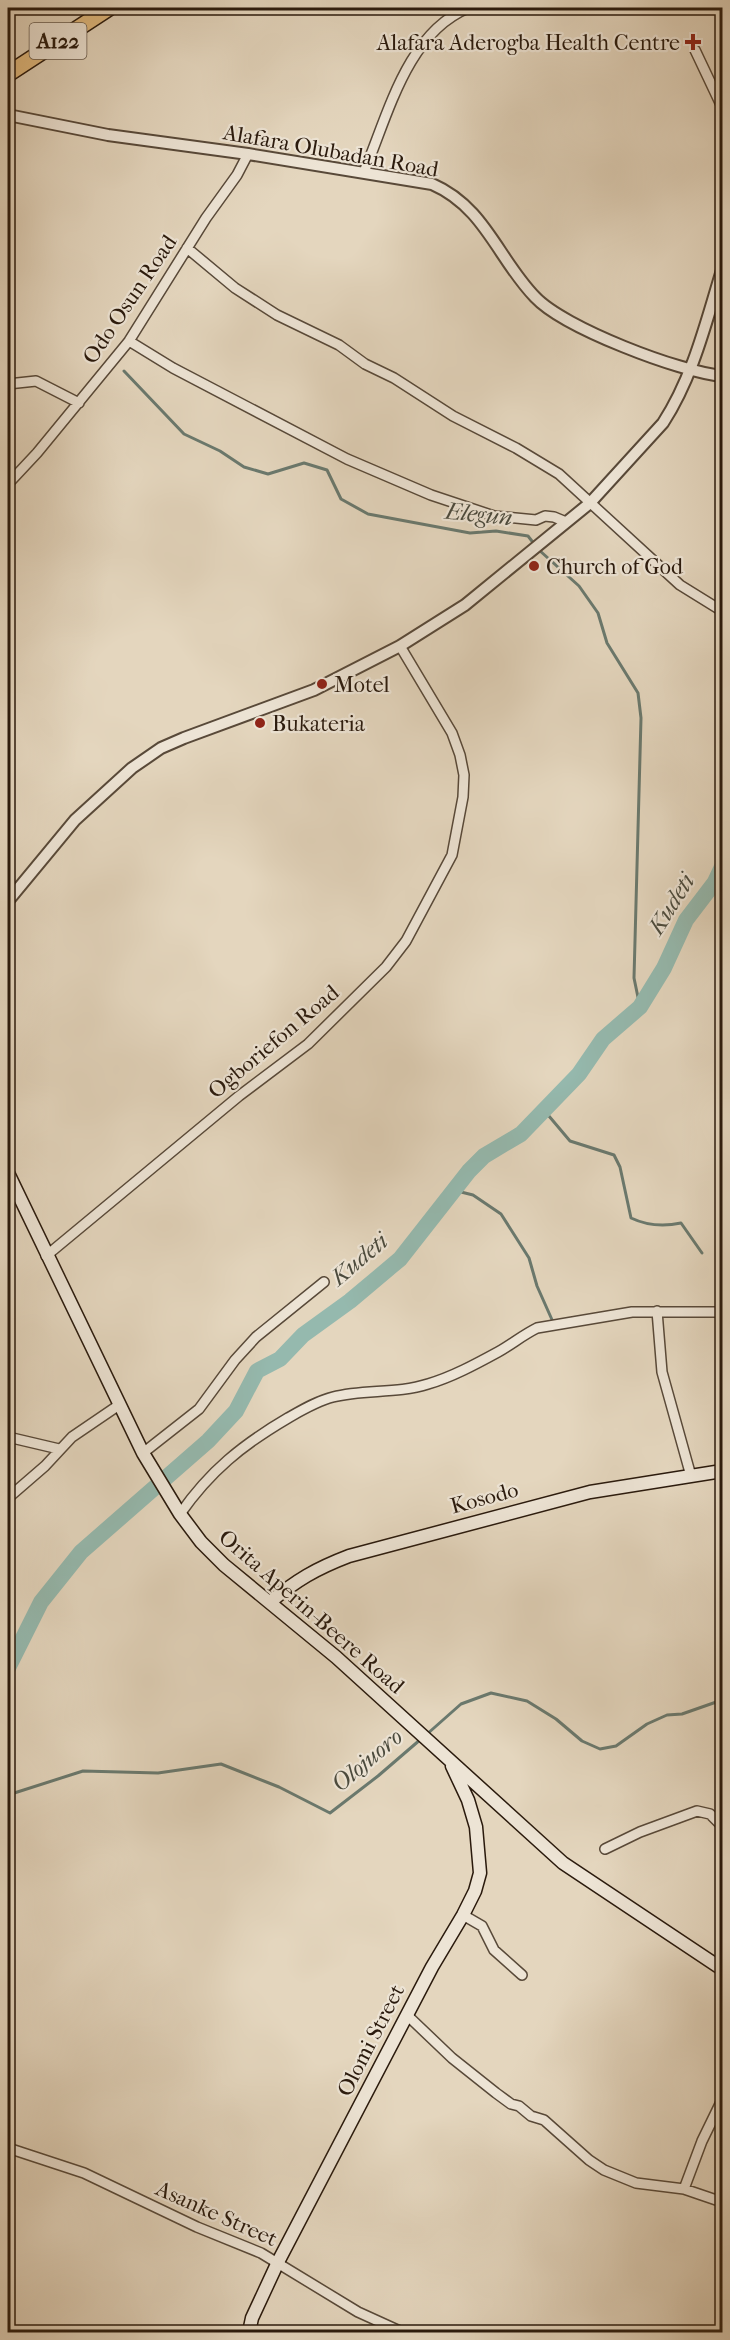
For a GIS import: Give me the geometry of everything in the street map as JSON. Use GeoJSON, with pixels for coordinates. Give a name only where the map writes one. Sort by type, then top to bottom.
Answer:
{"type":"FeatureCollection","features":[{"type":"Feature","properties":{"kind":"highway","name":"A122"},"geometry":{"type":"LineString","coordinates":[[8,62],[103,8]]}},
{"type":"Feature","properties":{"kind":"highway","name":"A122"},"geometry":{"type":"LineString","coordinates":[[8,74],[103,8]]}},
{"type":"Feature","properties":{"kind":"main road","name":"Orita Aperin-Beere Road"},"geometry":{"type":"LineString","coordinates":[[8,1173],[46,1256],[143,1453],[180,1514],[224,1565],[336,1657],[563,1863],[723,1969]]}},
{"type":"Feature","properties":{"kind":"main road","name":"Kosodo"},"geometry":{"type":"LineString","coordinates":[[270,1602],[297,1580],[349,1556],[590,1492],[723,1471]]}},
{"type":"Feature","properties":{"kind":"main road","name":"Olomi Street"},"geometry":{"type":"LineString","coordinates":[[249,2332],[255,2310],[278,2262],[432,1967],[463,1915],[480,1873],[480,1851],[476,1827],[468,1800],[451,1762]]}},
{"type":"Feature","properties":{"kind":"street"},"geometry":{"type":"LineString","coordinates":[[364,172],[406,69],[421,44],[437,26],[454,14],[468,8]]}},
{"type":"Feature","properties":{"kind":"street"},"geometry":{"type":"LineString","coordinates":[[695,50],[723,107]]}},
{"type":"Feature","properties":{"kind":"street","name":"Alafara Olubadan Road"},"geometry":{"type":"LineString","coordinates":[[8,115],[108,135],[417,180],[447,190],[477,217],[535,298],[549,310],[598,336],[691,369],[723,376]]}},
{"type":"Feature","properties":{"kind":"street","name":"Odo Osun Road"},"geometry":{"type":"LineString","coordinates":[[8,484],[37,453],[129,341],[187,248],[226,192],[248,154]]}},
{"type":"Feature","properties":{"kind":"street"},"geometry":{"type":"LineString","coordinates":[[187,248],[235,288],[277,315],[339,345],[365,364],[394,378],[453,416],[516,448],[559,474],[680,585],[723,611]]}},
{"type":"Feature","properties":{"kind":"street"},"geometry":{"type":"LineString","coordinates":[[8,901],[75,820],[132,768],[161,748],[314,690],[400,645],[465,605],[590,503],[663,423],[672,409],[691,369],[723,270]]}},
{"type":"Feature","properties":{"kind":"street"},"geometry":{"type":"LineString","coordinates":[[129,341],[173,368],[326,448],[431,495],[494,516],[536,520],[545,516],[566,522]]}},
{"type":"Feature","properties":{"kind":"street"},"geometry":{"type":"LineString","coordinates":[[8,384],[36,381],[79,403]]}},
{"type":"Feature","properties":{"kind":"street","name":"Ogboriefon Road"},"geometry":{"type":"LineString","coordinates":[[46,1256],[239,1096],[308,1044],[386,967],[406,941],[452,855],[463,797],[464,775],[452,733],[400,645]]}},
{"type":"Feature","properties":{"kind":"street"},"geometry":{"type":"LineString","coordinates":[[143,1453],[199,1409],[235,1360],[256,1338],[324,1282]]}},
{"type":"Feature","properties":{"kind":"street"},"geometry":{"type":"LineString","coordinates":[[657,1311],[662,1372],[691,1476]]}},
{"type":"Feature","properties":{"kind":"street"},"geometry":{"type":"LineString","coordinates":[[180,1514],[198,1488],[219,1466],[254,1438],[308,1407],[331,1397],[355,1392],[406,1389],[427,1384],[456,1373],[537,1328],[610,1314],[657,1311],[723,1312]]}},
{"type":"Feature","properties":{"kind":"street"},"geometry":{"type":"LineString","coordinates":[[8,1498],[45,1466],[59,1449],[96,1419],[119,1405]]}},
{"type":"Feature","properties":{"kind":"street"},"geometry":{"type":"LineString","coordinates":[[8,1437],[59,1449]]}},
{"type":"Feature","properties":{"kind":"street"},"geometry":{"type":"LineString","coordinates":[[605,1849],[640,1832],[697,1811],[710,1814],[723,1827]]}},
{"type":"Feature","properties":{"kind":"street"},"geometry":{"type":"LineString","coordinates":[[463,1915],[482,1926],[494,1950],[522,1975]]}},
{"type":"Feature","properties":{"kind":"street"},"geometry":{"type":"LineString","coordinates":[[408,2016],[452,2058],[496,2093],[531,2116],[544,2120],[589,2160],[604,2170],[636,2183],[684,2189],[723,2202]]}},
{"type":"Feature","properties":{"kind":"street"},"geometry":{"type":"LineString","coordinates":[[684,2189],[702,2141],[723,2100]]}},
{"type":"Feature","properties":{"kind":"street","name":"Asanke Street"},"geometry":{"type":"LineString","coordinates":[[8,2148],[84,2173],[168,2214],[240,2243],[278,2262],[358,2312],[402,2332]]}},
{"type":"Feature","properties":{"kind":"waterway","name":"Elegun"},"geometry":{"type":"LineString","coordinates":[[124,371],[184,434],[220,451],[244,467],[268,474],[304,463],[327,470],[341,499],[368,514],[470,533],[496,531],[528,536],[535,545]]}},
{"type":"Feature","properties":{"kind":"waterway","name":"Elegun"},"geometry":{"type":"LineString","coordinates":[[539,550],[579,586],[598,613],[607,643],[638,693],[641,718],[634,978],[640,1007]]}},
{"type":"Feature","properties":{"kind":"waterway","name":"Kudeti"},"geometry":{"type":"LineString","coordinates":[[8,1668],[41,1602],[81,1552],[208,1441],[236,1411],[257,1371],[280,1359],[303,1335],[350,1301],[400,1259],[469,1171],[484,1156],[521,1134],[579,1074],[603,1039],[640,1007],[664,968],[686,920],[715,882],[722,867]]}},
{"type":"Feature","properties":{"kind":"waterway"},"geometry":{"type":"LineString","coordinates":[[543,1109],[570,1141],[614,1155],[620,1167],[631,1218],[656,1225],[681,1223],[702,1253]]}},
{"type":"Feature","properties":{"kind":"waterway"},"geometry":{"type":"LineString","coordinates":[[453,1190],[473,1195],[501,1214],[529,1258],[537,1286],[553,1322]]}},
{"type":"Feature","properties":{"kind":"waterway","name":"Olojuoro"},"geometry":{"type":"LineString","coordinates":[[426,1735],[461,1704],[491,1693],[527,1701],[556,1719],[582,1741],[600,1749],[616,1746],[647,1724],[667,1715],[682,1714],[722,1700]]}},
{"type":"Feature","properties":{"kind":"waterway","name":"Olojuoro"},"geometry":{"type":"LineString","coordinates":[[8,1795],[83,1771],[158,1773],[221,1764],[279,1787],[330,1813],[421,1739]]}},
{"type":"Feature","properties":{"kind":"place","name":"Alafara Aderogba Health Centre"},"geometry":{"type":"Point","coordinates":[693,42]}},
{"type":"Feature","properties":{"kind":"place","name":"Church of God"},"geometry":{"type":"Point","coordinates":[534,566]}},
{"type":"Feature","properties":{"kind":"place","name":"Motel"},"geometry":{"type":"Point","coordinates":[322,684]}},
{"type":"Feature","properties":{"kind":"place","name":"Bukateria"},"geometry":{"type":"Point","coordinates":[260,723]}}]}
